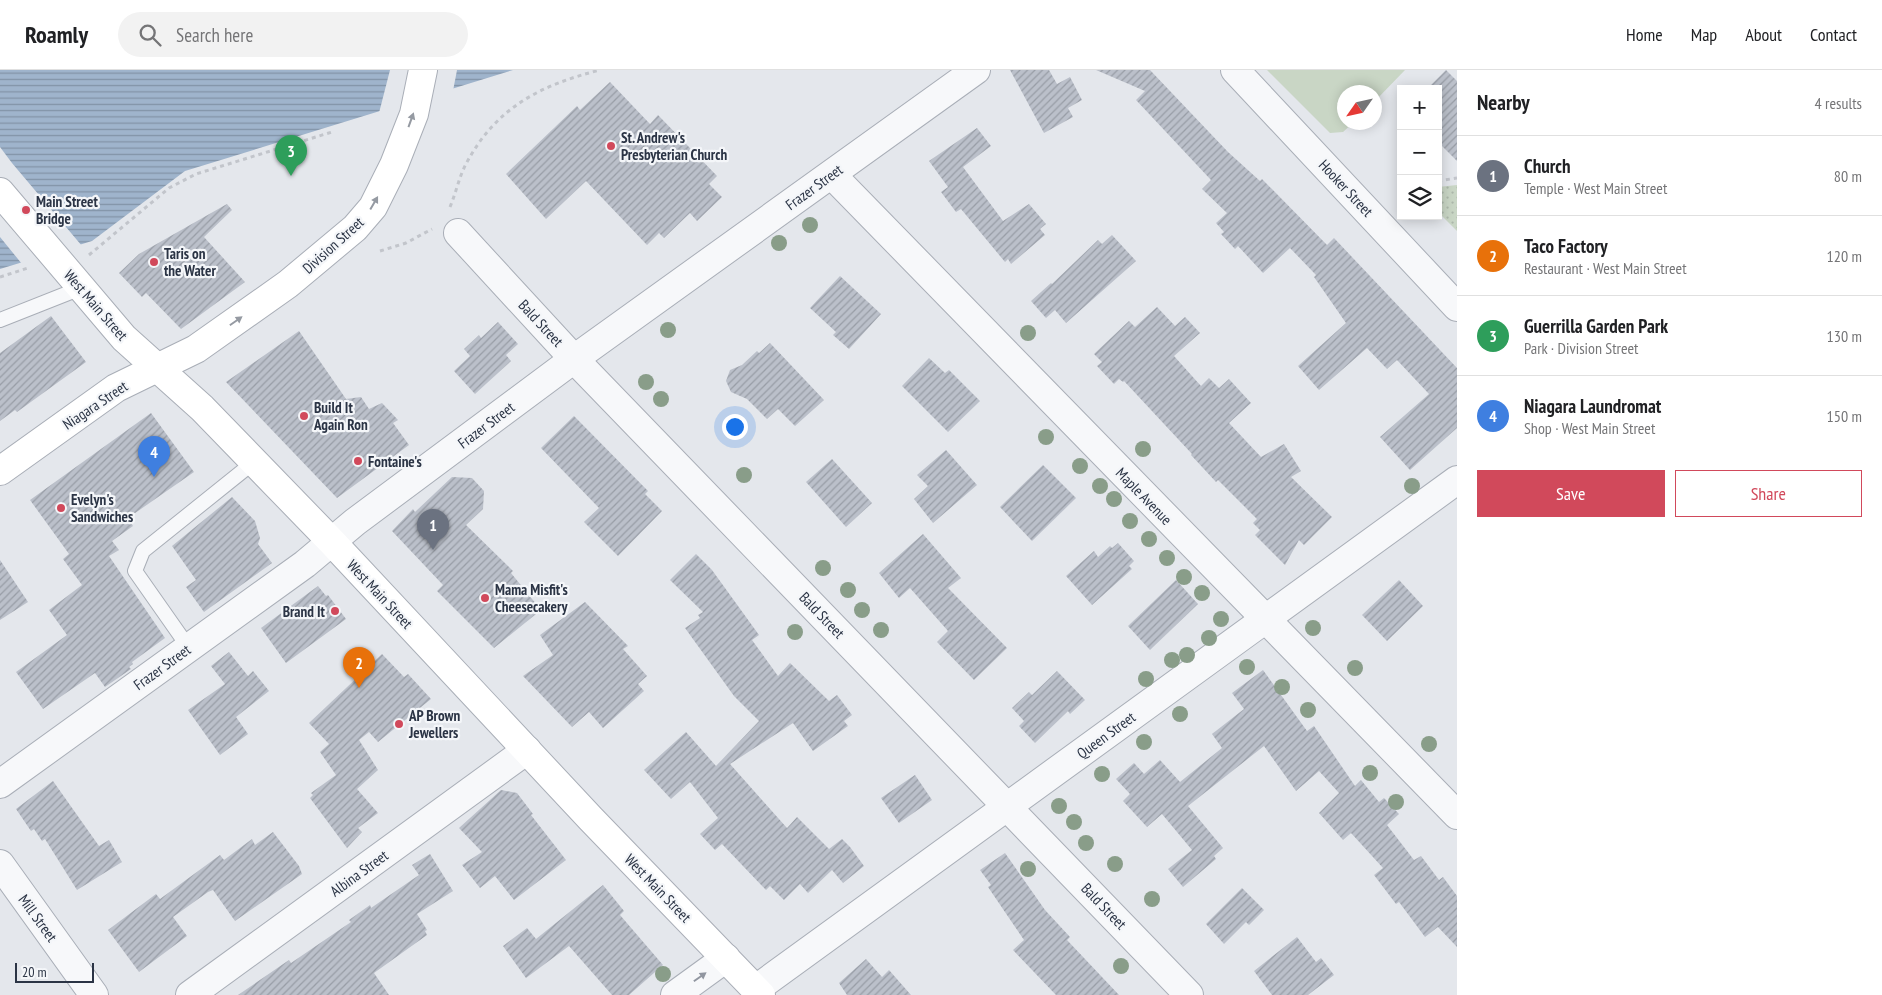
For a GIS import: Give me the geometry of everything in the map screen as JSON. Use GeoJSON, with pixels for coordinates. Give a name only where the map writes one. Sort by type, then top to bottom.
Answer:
{"type":"FeatureCollection","features":[{"type":"Feature","properties":{"kind":"main road","name":"Division Street"},"geometry":{"type":"LineString","coordinates":[[196,349],[288,284],[355,228],[373,207],[394,165],[414,114],[423,70]]}},
{"type":"Feature","properties":{"kind":"main road","name":"West Main Street"},"geometry":{"type":"LineString","coordinates":[[0,192],[41,261],[81,288],[124,338],[202,408],[332,542],[526,750],[758,992]]}},
{"type":"Feature","properties":{"kind":"main road","name":"Niagara Street"},"geometry":{"type":"LineString","coordinates":[[0,471],[116,388],[196,349]]}},
{"type":"Feature","properties":{"kind":"street","name":"Frazer Street"},"geometry":{"type":"LineString","coordinates":[[0,784],[332,542],[574,359],[976,70]]}},
{"type":"Feature","properties":{"kind":"street","name":"Hooker Street"},"geometry":{"type":"LineString","coordinates":[[1235,70],[1457,306]]}},
{"type":"Feature","properties":{"kind":"street","name":"Maple Avenue"},"geometry":{"type":"LineString","coordinates":[[832,174],[1457,815]]}},
{"type":"Feature","properties":{"kind":"street","name":"Bald Street"},"geometry":{"type":"LineString","coordinates":[[448,222],[574,359],[1190,995]]}},
{"type":"Feature","properties":{"kind":"street","name":"Queen Street"},"geometry":{"type":"LineString","coordinates":[[758,992],[1007,807],[1457,480]]}},
{"type":"Feature","properties":{"kind":"street","name":"Albina Street"},"geometry":{"type":"LineString","coordinates":[[190,995],[526,750]]}},
{"type":"Feature","properties":{"kind":"street","name":"Mill Street"},"geometry":{"type":"LineString","coordinates":[[0,864],[94,995]]}},
{"type":"Feature","properties":{"kind":"street"},"geometry":{"type":"LineString","coordinates":[[675,995],[726,958]]}},
{"type":"Feature","properties":{"kind":"lane"},"geometry":{"type":"LineString","coordinates":[[0,320],[81,288]]}},
{"type":"Feature","properties":{"kind":"lane"},"geometry":{"type":"LineString","coordinates":[[188,648],[134,571],[143,551],[254,462]]}},
{"type":"Feature","properties":{"kind":"path"},"geometry":{"type":"LineString","coordinates":[[380,251],[406,243],[448,222],[466,164],[488,132],[516,105],[540,89],[566,79],[600,70]]}},
{"type":"Feature","properties":{"kind":"path"},"geometry":{"type":"LineString","coordinates":[[86,258],[111,239],[169,188],[182,181],[196,174],[332,132]]}},
{"type":"Feature","properties":{"kind":"path"},"geometry":{"type":"LineString","coordinates":[[1442,180],[1457,178]]}},
{"type":"Feature","properties":{"kind":"path"},"geometry":{"type":"LineString","coordinates":[[0,277],[41,261]]}},
{"type":"Feature","properties":{"kind":"green space"},"geometry":{"type":"Polygon","coordinates":[[[1267,70],[1405,70],[1382,94],[1382,85],[1337,85],[1337,130],[1345,130],[1343,132],[1330,133],[1267,70]]]}},
{"type":"Feature","properties":{"kind":"green space"},"geometry":{"type":"Polygon","coordinates":[[[1457,185],[1457,231],[1442,216],[1442,187],[1457,185]]]}},
{"type":"Feature","properties":{"kind":"water"},"geometry":{"type":"Polygon","coordinates":[[[0,70],[513,70],[185,171],[92,241],[0,269],[0,70]]]}},
{"type":"Feature","properties":{"kind":"pier"},"geometry":{"type":"Polygon","coordinates":[[[390,70],[457,70],[453,91],[379,113],[390,70]]]}},
{"type":"Feature","properties":{"kind":"pier","name":"Main Street Bridge"},"geometry":{"type":"Polygon","coordinates":[[[0,147],[82,246],[22,264],[0,237],[0,147]]]}},
{"type":"Feature","properties":{"kind":"building"},"geometry":{"type":"Polygon","coordinates":[[[1010,70],[1049,70],[1057,84],[1070,77],[1082,100],[1068,108],[1073,117],[1044,133],[1010,70]]]}},
{"type":"Feature","properties":{"kind":"building"},"geometry":{"type":"Polygon","coordinates":[[[1096,70],[1150,70],[1228,152],[1260,181],[1262,179],[1327,245],[1334,238],[1457,368],[1457,428],[1410,470],[1380,437],[1429,394],[1397,360],[1387,369],[1367,348],[1319,390],[1298,366],[1346,323],[1314,277],[1316,275],[1290,248],[1263,273],[1238,246],[1235,249],[1221,234],[1224,232],[1216,223],[1227,213],[1202,189],[1211,180],[1136,100],[1145,91],[1096,70]]]}},
{"type":"Feature","properties":{"kind":"building"},"geometry":{"type":"Polygon","coordinates":[[[1446,70],[1457,81],[1457,161],[1442,146],[1442,85],[1431,85],[1446,70]]]}},
{"type":"Feature","properties":{"kind":"building","name":"St. Andrew's Presbyterian Church"},"geometry":{"type":"Polygon","coordinates":[[[610,82],[650,124],[658,115],[717,176],[709,184],[722,197],[697,221],[690,213],[664,238],[659,233],[647,245],[586,181],[546,219],[506,174],[577,106],[580,110],[610,82]]]}},
{"type":"Feature","properties":{"kind":"building"},"geometry":{"type":"Polygon","coordinates":[[[977,128],[991,146],[963,167],[1003,221],[1029,204],[1046,224],[1040,229],[1045,235],[1011,264],[1008,259],[1005,262],[961,209],[956,212],[941,192],[948,187],[929,161],[977,128]]]}},
{"type":"Feature","properties":{"kind":"building"},"geometry":{"type":"Polygon","coordinates":[[[227,204],[232,210],[204,237],[245,282],[181,329],[146,293],[142,297],[119,273],[139,254],[227,204]]]}},
{"type":"Feature","properties":{"kind":"building"},"geometry":{"type":"Polygon","coordinates":[[[1112,235],[1136,261],[1066,323],[1055,310],[1046,318],[1031,301],[1052,284],[1098,240],[1102,244],[1112,235]]]}},
{"type":"Feature","properties":{"kind":"building"},"geometry":{"type":"Polygon","coordinates":[[[840,276],[881,314],[849,349],[833,335],[836,332],[810,308],[840,276]]]}},
{"type":"Feature","properties":{"kind":"building"},"geometry":{"type":"Polygon","coordinates":[[[1157,307],[1175,326],[1185,317],[1200,333],[1174,356],[1201,386],[1209,378],[1219,388],[1229,379],[1251,403],[1229,423],[1261,457],[1284,444],[1301,471],[1291,477],[1332,517],[1304,545],[1299,540],[1285,565],[1255,535],[1260,530],[1253,523],[1257,519],[1218,480],[1216,482],[1124,381],[1119,379],[1114,384],[1097,366],[1102,362],[1094,354],[1129,321],[1135,327],[1157,307]]]}},
{"type":"Feature","properties":{"kind":"building"},"geometry":{"type":"Polygon","coordinates":[[[51,316],[86,362],[17,412],[15,410],[0,421],[0,353],[51,316]]]}},
{"type":"Feature","properties":{"kind":"building"},"geometry":{"type":"Polygon","coordinates":[[[498,322],[518,344],[506,355],[511,361],[475,394],[454,371],[470,356],[464,349],[479,335],[481,338],[498,322]]]}},
{"type":"Feature","properties":{"kind":"building"},"geometry":{"type":"Polygon","coordinates":[[[299,331],[346,399],[361,397],[369,409],[382,403],[398,420],[393,423],[409,445],[337,498],[226,382],[299,331]]]}},
{"type":"Feature","properties":{"kind":"building"},"geometry":{"type":"Polygon","coordinates":[[[770,343],[824,400],[795,426],[778,409],[767,419],[747,399],[731,392],[726,381],[730,370],[742,365],[757,351],[759,353],[770,343]]]}},
{"type":"Feature","properties":{"kind":"building"},"geometry":{"type":"Polygon","coordinates":[[[929,358],[945,373],[949,370],[980,401],[948,432],[902,386],[929,358]]]}},
{"type":"Feature","properties":{"kind":"building"},"geometry":{"type":"Polygon","coordinates":[[[151,413],[194,472],[128,518],[133,526],[112,541],[119,550],[109,556],[165,638],[132,662],[133,664],[129,667],[131,669],[105,687],[95,673],[43,709],[16,672],[67,635],[49,610],[82,585],[63,559],[69,554],[30,500],[151,413]]]}},
{"type":"Feature","properties":{"kind":"building"},"geometry":{"type":"Polygon","coordinates":[[[574,416],[648,491],[645,494],[662,511],[618,556],[584,522],[599,508],[541,448],[574,416]]]}},
{"type":"Feature","properties":{"kind":"building"},"geometry":{"type":"Polygon","coordinates":[[[946,450],[977,485],[933,523],[914,499],[928,486],[917,475],[946,450]]]}},
{"type":"Feature","properties":{"kind":"building"},"geometry":{"type":"Polygon","coordinates":[[[832,459],[872,503],[846,527],[806,482],[832,459]]]}},
{"type":"Feature","properties":{"kind":"building"},"geometry":{"type":"Polygon","coordinates":[[[1043,465],[1076,498],[1032,541],[1000,507],[1043,465]]]}},
{"type":"Feature","properties":{"kind":"building"},"geometry":{"type":"Polygon","coordinates":[[[452,477],[472,478],[484,491],[483,509],[466,525],[513,571],[511,573],[541,610],[494,648],[437,591],[443,585],[392,531],[413,509],[415,512],[452,477]]]}},
{"type":"Feature","properties":{"kind":"building"},"geometry":{"type":"Polygon","coordinates":[[[232,497],[255,521],[260,538],[258,544],[272,563],[204,612],[186,587],[196,580],[172,546],[232,497]]]}},
{"type":"Feature","properties":{"kind":"building"},"geometry":{"type":"Polygon","coordinates":[[[923,534],[961,578],[948,588],[1007,648],[974,680],[937,642],[948,631],[910,588],[899,598],[879,573],[923,534]]]}},
{"type":"Feature","properties":{"kind":"building"},"geometry":{"type":"Polygon","coordinates":[[[1118,543],[1134,561],[1129,566],[1132,569],[1092,605],[1066,576],[1094,551],[1098,557],[1110,546],[1112,548],[1118,543]]]}},
{"type":"Feature","properties":{"kind":"building"},"geometry":{"type":"Polygon","coordinates":[[[696,554],[712,570],[759,635],[752,640],[778,676],[790,663],[829,701],[837,695],[852,715],[844,721],[848,726],[813,751],[793,723],[730,764],[787,828],[797,817],[829,849],[842,839],[850,847],[864,866],[843,883],[832,870],[808,893],[800,884],[784,900],[770,886],[766,890],[722,844],[715,850],[700,834],[718,818],[690,782],[671,799],[644,770],[686,732],[716,766],[759,721],[734,696],[685,628],[700,618],[698,615],[703,612],[670,580],[696,554]]]}},
{"type":"Feature","properties":{"kind":"building"},"geometry":{"type":"Polygon","coordinates":[[[0,560],[28,602],[0,620],[0,560]]]}},
{"type":"Feature","properties":{"kind":"building"},"geometry":{"type":"Polygon","coordinates":[[[1176,580],[1198,604],[1150,650],[1128,626],[1176,580]]]}},
{"type":"Feature","properties":{"kind":"building"},"geometry":{"type":"Polygon","coordinates":[[[1399,580],[1423,606],[1387,641],[1362,615],[1399,580]]]}},
{"type":"Feature","properties":{"kind":"building"},"geometry":{"type":"Polygon","coordinates":[[[318,586],[326,596],[328,595],[346,619],[286,663],[261,628],[318,586]]]}},
{"type":"Feature","properties":{"kind":"building"},"geometry":{"type":"Polygon","coordinates":[[[585,602],[628,646],[623,649],[647,676],[638,684],[644,691],[603,728],[589,712],[572,727],[523,676],[553,655],[540,635],[585,602]]]}},
{"type":"Feature","properties":{"kind":"building"},"geometry":{"type":"Polygon","coordinates":[[[229,652],[248,676],[253,671],[269,691],[236,717],[248,734],[220,755],[188,710],[225,684],[211,666],[229,652]]]}},
{"type":"Feature","properties":{"kind":"building"},"geometry":{"type":"Polygon","coordinates":[[[382,654],[404,677],[408,674],[431,699],[378,742],[369,732],[359,740],[378,770],[357,789],[378,813],[358,828],[362,832],[347,848],[310,798],[313,795],[311,793],[336,775],[320,752],[329,744],[309,723],[382,654]]]}},
{"type":"Feature","properties":{"kind":"building"},"geometry":{"type":"Polygon","coordinates":[[[1263,670],[1307,731],[1314,726],[1355,786],[1361,780],[1379,802],[1384,798],[1399,814],[1387,825],[1414,860],[1421,856],[1439,880],[1443,877],[1457,896],[1457,947],[1438,927],[1425,937],[1399,902],[1396,904],[1374,875],[1383,868],[1351,833],[1343,840],[1319,813],[1339,793],[1319,771],[1296,791],[1264,746],[1188,806],[1223,848],[1214,856],[1216,859],[1183,887],[1168,869],[1192,850],[1162,814],[1147,827],[1123,801],[1130,794],[1116,779],[1134,763],[1144,774],[1160,760],[1180,782],[1222,748],[1212,734],[1244,709],[1232,693],[1263,670]]]}},
{"type":"Feature","properties":{"kind":"building"},"geometry":{"type":"Polygon","coordinates":[[[1057,671],[1085,700],[1070,714],[1068,711],[1035,743],[1019,726],[1024,721],[1012,708],[1029,692],[1032,695],[1057,671]]]}},
{"type":"Feature","properties":{"kind":"building"},"geometry":{"type":"Polygon","coordinates":[[[915,775],[932,800],[899,823],[881,798],[915,775]]]}},
{"type":"Feature","properties":{"kind":"building"},"geometry":{"type":"Polygon","coordinates":[[[53,781],[99,846],[109,840],[122,862],[77,890],[45,839],[42,841],[34,829],[31,831],[16,809],[53,781]]]}},
{"type":"Feature","properties":{"kind":"building"},"geometry":{"type":"Polygon","coordinates":[[[501,790],[517,793],[533,814],[531,815],[566,860],[514,900],[495,876],[480,888],[462,865],[482,852],[459,828],[501,790]]]}},
{"type":"Feature","properties":{"kind":"building"},"geometry":{"type":"Polygon","coordinates":[[[273,832],[299,866],[302,874],[235,921],[213,890],[208,892],[173,917],[187,936],[139,972],[108,930],[156,894],[160,899],[220,855],[224,860],[252,839],[255,845],[273,832]]]}},
{"type":"Feature","properties":{"kind":"building"},"geometry":{"type":"Polygon","coordinates":[[[1005,853],[1045,910],[1070,937],[1067,940],[1119,995],[1056,995],[1013,950],[1024,940],[988,887],[991,885],[980,870],[1005,853]]]}},
{"type":"Feature","properties":{"kind":"building"},"geometry":{"type":"Polygon","coordinates":[[[430,854],[453,891],[417,914],[427,930],[425,931],[427,935],[374,973],[389,995],[238,995],[289,960],[291,963],[351,922],[349,920],[370,905],[371,908],[419,875],[412,865],[430,854]]]}},
{"type":"Feature","properties":{"kind":"building"},"geometry":{"type":"Polygon","coordinates":[[[603,885],[624,911],[620,915],[663,965],[629,995],[612,995],[569,946],[526,978],[503,946],[527,928],[536,939],[603,885]]]}},
{"type":"Feature","properties":{"kind":"building"},"geometry":{"type":"Polygon","coordinates":[[[1242,888],[1264,910],[1249,925],[1246,922],[1224,944],[1206,924],[1242,888]]]}},
{"type":"Feature","properties":{"kind":"building"},"geometry":{"type":"Polygon","coordinates":[[[1297,937],[1316,962],[1321,958],[1334,975],[1308,995],[1272,995],[1254,971],[1297,937]]]}},
{"type":"Feature","properties":{"kind":"building"},"geometry":{"type":"Polygon","coordinates":[[[866,959],[882,977],[889,970],[911,995],[847,995],[839,983],[866,959]]]}},
{"type":"Feature","properties":{"kind":"place","name":"St. Andrew's Presbyterian Church"},"geometry":{"type":"Point","coordinates":[611,146]}},
{"type":"Feature","properties":{"kind":"place","name":"Guerrilla Garden Park"},"geometry":{"type":"Point","coordinates":[291,176]}},
{"type":"Feature","properties":{"kind":"place","name":"Main Street Bridge"},"geometry":{"type":"Point","coordinates":[26,210]}},
{"type":"Feature","properties":{"kind":"place","name":"Taris on the Water"},"geometry":{"type":"Point","coordinates":[154,262]}},
{"type":"Feature","properties":{"kind":"place","name":"Build It Again Ron"},"geometry":{"type":"Point","coordinates":[304,416]}},
{"type":"Feature","properties":{"kind":"place","name":"Fontaine's"},"geometry":{"type":"Point","coordinates":[358,461]}},
{"type":"Feature","properties":{"kind":"place","name":"Niagara Laundromat"},"geometry":{"type":"Point","coordinates":[154,477]}},
{"type":"Feature","properties":{"kind":"place","name":"Evelyn's Sandwiches"},"geometry":{"type":"Point","coordinates":[61,508]}},
{"type":"Feature","properties":{"kind":"place","name":"Church"},"geometry":{"type":"Point","coordinates":[433,550]}},
{"type":"Feature","properties":{"kind":"place","name":"Mama Misfit's Cheesecakery"},"geometry":{"type":"Point","coordinates":[485,598]}},
{"type":"Feature","properties":{"kind":"place","name":"Brand It"},"geometry":{"type":"Point","coordinates":[335,611]}},
{"type":"Feature","properties":{"kind":"place","name":"Taco Factory"},"geometry":{"type":"Point","coordinates":[359,688]}},
{"type":"Feature","properties":{"kind":"place","name":"AP Brown Jewellers"},"geometry":{"type":"Point","coordinates":[399,724]}}]}
